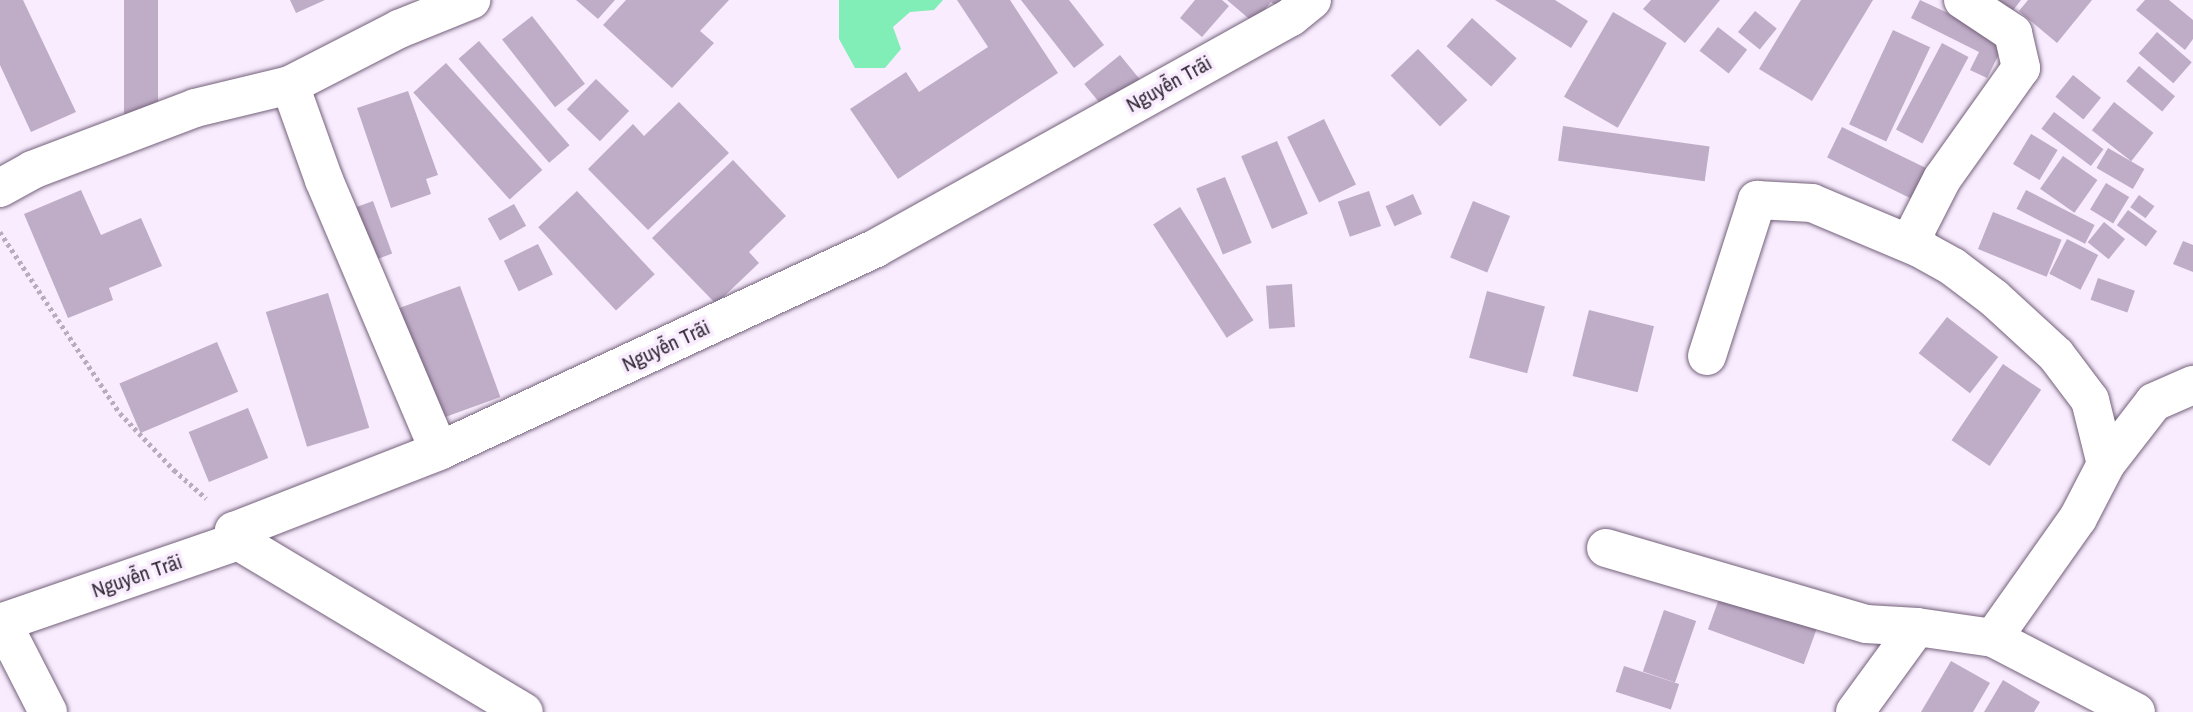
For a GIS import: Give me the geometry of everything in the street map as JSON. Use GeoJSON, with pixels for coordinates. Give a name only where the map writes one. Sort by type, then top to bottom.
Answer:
{"type":"FeatureCollection","features":[{"type":"Feature","properties":{"kind":"street"},"geometry":{"type":"LineString","coordinates":[[0,188],[32,170],[195,108],[290,85],[399,29],[471,0]]}},
{"type":"Feature","properties":{"kind":"street","name":"Nguyễn Trãi"},"geometry":{"type":"LineString","coordinates":[[1,623],[238,541],[234,531],[439,451],[876,248],[1291,17],[1312,0]]}},
{"type":"Feature","properties":{"kind":"street"},"geometry":{"type":"LineString","coordinates":[[1919,248],[1915,232],[1942,179],[2021,68],[2013,33],[1963,0]]}},
{"type":"Feature","properties":{"kind":"street"},"geometry":{"type":"LineString","coordinates":[[290,85],[324,180],[439,451]]}},
{"type":"Feature","properties":{"kind":"street"},"geometry":{"type":"LineString","coordinates":[[1707,356],[1757,200],[1812,203],[1919,248],[1953,267],[1994,298],[2056,355],[2090,401],[2106,464]]}},
{"type":"Feature","properties":{"kind":"street"},"geometry":{"type":"LineString","coordinates":[[1993,638],[2078,518],[2106,464],[2154,402],[2193,385]]}},
{"type":"Feature","properties":{"kind":"street"},"geometry":{"type":"LineString","coordinates":[[238,541],[524,712]]}},
{"type":"Feature","properties":{"kind":"street"},"geometry":{"type":"LineString","coordinates":[[1606,548],[1866,624],[1917,627],[1993,638],[2136,712]]}},
{"type":"Feature","properties":{"kind":"street"},"geometry":{"type":"LineString","coordinates":[[1,623],[48,712]]}},
{"type":"Feature","properties":{"kind":"street"},"geometry":{"type":"LineString","coordinates":[[1855,712],[1917,627]]}},
{"type":"Feature","properties":{"kind":"path"},"geometry":{"type":"LineString","coordinates":[[0,232],[120,413],[174,470],[209,500],[238,541]]}},
{"type":"Feature","properties":{"kind":"shaded area"},"geometry":{"type":"Polygon","coordinates":[[[839,0],[943,0],[934,10],[910,12],[893,27],[901,49],[885,68],[855,68],[839,39],[839,0]]]}},
{"type":"Feature","properties":{"kind":"building"},"geometry":{"type":"Polygon","coordinates":[[[0,0],[23,0],[76,112],[31,132],[0,65],[0,0]]]}},
{"type":"Feature","properties":{"kind":"building"},"geometry":{"type":"Polygon","coordinates":[[[124,0],[158,0],[158,115],[124,115],[124,0]]]}},
{"type":"Feature","properties":{"kind":"building"},"geometry":{"type":"Polygon","coordinates":[[[290,0],[325,0],[296,13],[290,0]]]}},
{"type":"Feature","properties":{"kind":"building"},"geometry":{"type":"Polygon","coordinates":[[[576,0],[615,0],[598,19],[576,0]]]}},
{"type":"Feature","properties":{"kind":"building"},"geometry":{"type":"Polygon","coordinates":[[[626,0],[729,0],[700,31],[714,43],[672,88],[603,25],[626,0]]]}},
{"type":"Feature","properties":{"kind":"building"},"geometry":{"type":"Polygon","coordinates":[[[957,0],[1010,0],[1058,73],[898,179],[850,109],[906,72],[919,92],[988,47],[957,0]]]}},
{"type":"Feature","properties":{"kind":"building"},"geometry":{"type":"Polygon","coordinates":[[[1021,0],[1069,0],[1104,45],[1074,68],[1021,0]]]}},
{"type":"Feature","properties":{"kind":"building"},"geometry":{"type":"Polygon","coordinates":[[[1195,0],[1222,0],[1229,6],[1202,37],[1180,18],[1195,0]]]}},
{"type":"Feature","properties":{"kind":"building"},"geometry":{"type":"Polygon","coordinates":[[[1227,0],[1293,0],[1283,12],[1271,2],[1254,23],[1227,0]]]}},
{"type":"Feature","properties":{"kind":"building"},"geometry":{"type":"Polygon","coordinates":[[[1495,0],[1555,0],[1588,21],[1571,48],[1495,0]]]}},
{"type":"Feature","properties":{"kind":"building"},"geometry":{"type":"Polygon","coordinates":[[[1651,0],[1720,0],[1685,43],[1643,9],[1651,0]]]}},
{"type":"Feature","properties":{"kind":"building"},"geometry":{"type":"Polygon","coordinates":[[[1801,0],[1873,0],[1812,101],[1759,69],[1801,0]]]}},
{"type":"Feature","properties":{"kind":"building"},"geometry":{"type":"Polygon","coordinates":[[[1920,0],[2006,40],[1987,78],[1970,70],[1979,52],[1911,18],[1920,0]]]}},
{"type":"Feature","properties":{"kind":"building"},"geometry":{"type":"Polygon","coordinates":[[[1988,0],[2021,0],[2008,17],[1988,0]]]}},
{"type":"Feature","properties":{"kind":"building"},"geometry":{"type":"Polygon","coordinates":[[[2028,0],[2092,0],[2057,43],[2019,11],[2028,0]]]}},
{"type":"Feature","properties":{"kind":"building"},"geometry":{"type":"Polygon","coordinates":[[[2145,0],[2169,0],[2193,20],[2193,39],[2185,50],[2136,10],[2145,0]]]}},
{"type":"Feature","properties":{"kind":"building"},"geometry":{"type":"Polygon","coordinates":[[[1755,11],[1777,29],[1760,50],[1738,32],[1755,11]]]}},
{"type":"Feature","properties":{"kind":"building"},"geometry":{"type":"Polygon","coordinates":[[[1613,12],[1667,43],[1618,128],[1564,97],[1613,12]]]}},
{"type":"Feature","properties":{"kind":"building"},"geometry":{"type":"Polygon","coordinates":[[[532,16],[585,84],[555,107],[502,39],[532,16]]]}},
{"type":"Feature","properties":{"kind":"building"},"geometry":{"type":"Polygon","coordinates":[[[1472,18],[1517,58],[1491,86],[1447,46],[1472,18]]]}},
{"type":"Feature","properties":{"kind":"building"},"geometry":{"type":"Polygon","coordinates":[[[1718,27],[1747,50],[1729,73],[1700,51],[1718,27]]]}},
{"type":"Feature","properties":{"kind":"building"},"geometry":{"type":"Polygon","coordinates":[[[1893,30],[1930,47],[1886,142],[1849,124],[1893,30]]]}},
{"type":"Feature","properties":{"kind":"building"},"geometry":{"type":"Polygon","coordinates":[[[2157,32],[2192,62],[2173,83],[2139,53],[2157,32]]]}},
{"type":"Feature","properties":{"kind":"building"},"geometry":{"type":"Polygon","coordinates":[[[479,41],[570,145],[549,163],[459,59],[479,41]]]}},
{"type":"Feature","properties":{"kind":"building"},"geometry":{"type":"Polygon","coordinates":[[[1942,43],[1968,57],[1922,144],[1896,130],[1942,43]]]}},
{"type":"Feature","properties":{"kind":"building"},"geometry":{"type":"Polygon","coordinates":[[[1418,49],[1467,100],[1440,126],[1391,75],[1418,49]]]}},
{"type":"Feature","properties":{"kind":"building"},"geometry":{"type":"Polygon","coordinates":[[[1120,55],[1140,80],[1104,109],[1084,84],[1120,55]]]}},
{"type":"Feature","properties":{"kind":"building"},"geometry":{"type":"Polygon","coordinates":[[[446,63],[542,170],[510,199],[413,92],[446,63]]]}},
{"type":"Feature","properties":{"kind":"building"},"geometry":{"type":"Polygon","coordinates":[[[2139,66],[2175,96],[2162,112],[2126,81],[2139,66]]]}},
{"type":"Feature","properties":{"kind":"building"},"geometry":{"type":"Polygon","coordinates":[[[2073,75],[2101,98],[2083,119],[2055,97],[2073,75]]]}},
{"type":"Feature","properties":{"kind":"building"},"geometry":{"type":"Polygon","coordinates":[[[596,79],[629,111],[600,141],[567,109],[596,79]]]}},
{"type":"Feature","properties":{"kind":"building"},"geometry":{"type":"Polygon","coordinates":[[[408,91],[438,175],[426,179],[431,194],[391,208],[357,108],[408,91]]]}},
{"type":"Feature","properties":{"kind":"building"},"geometry":{"type":"Polygon","coordinates":[[[679,102],[729,153],[648,230],[588,169],[633,124],[644,136],[679,102]]]}},
{"type":"Feature","properties":{"kind":"building"},"geometry":{"type":"Polygon","coordinates":[[[2114,102],[2153,133],[2131,161],[2092,130],[2114,102]]]}},
{"type":"Feature","properties":{"kind":"building"},"geometry":{"type":"Polygon","coordinates":[[[2054,112],[2104,149],[2091,166],[2041,129],[2054,112]]]}},
{"type":"Feature","properties":{"kind":"building"},"geometry":{"type":"Polygon","coordinates":[[[1324,119],[1356,185],[1319,203],[1287,137],[1324,119]]]}},
{"type":"Feature","properties":{"kind":"building"},"geometry":{"type":"Polygon","coordinates":[[[1563,126],[1710,147],[1705,181],[1558,161],[1563,126]]]}},
{"type":"Feature","properties":{"kind":"building"},"geometry":{"type":"Polygon","coordinates":[[[1842,127],[1927,169],[1912,199],[1827,158],[1842,127]]]}},
{"type":"Feature","properties":{"kind":"building"},"geometry":{"type":"Polygon","coordinates":[[[2031,134],[2058,150],[2040,180],[2013,164],[2031,134]]]}},
{"type":"Feature","properties":{"kind":"building"},"geometry":{"type":"Polygon","coordinates":[[[1277,141],[1308,214],[1272,229],[1241,156],[1277,141]]]}},
{"type":"Feature","properties":{"kind":"building"},"geometry":{"type":"Polygon","coordinates":[[[2108,148],[2144,169],[2133,189],[2096,168],[2108,148]]]}},
{"type":"Feature","properties":{"kind":"building"},"geometry":{"type":"Polygon","coordinates":[[[2063,156],[2097,180],[2074,213],[2040,189],[2063,156]]]}},
{"type":"Feature","properties":{"kind":"building"},"geometry":{"type":"Polygon","coordinates":[[[733,160],[786,216],[749,252],[759,263],[716,304],[652,238],[733,160]]]}},
{"type":"Feature","properties":{"kind":"building"},"geometry":{"type":"Polygon","coordinates":[[[1225,177],[1252,243],[1223,254],[1196,189],[1225,177]]]}},
{"type":"Feature","properties":{"kind":"building"},"geometry":{"type":"Polygon","coordinates":[[[2106,183],[2129,197],[2113,223],[2090,210],[2106,183]]]}},
{"type":"Feature","properties":{"kind":"building"},"geometry":{"type":"Polygon","coordinates":[[[81,190],[101,235],[141,218],[162,266],[109,288],[113,300],[68,318],[24,214],[81,190]]]}},
{"type":"Feature","properties":{"kind":"building"},"geometry":{"type":"Polygon","coordinates":[[[2026,190],[2095,225],[2085,244],[2016,209],[2026,190]]]}},
{"type":"Feature","properties":{"kind":"building"},"geometry":{"type":"Polygon","coordinates":[[[577,191],[655,274],[616,311],[538,227],[577,191]]]}},
{"type":"Feature","properties":{"kind":"building"},"geometry":{"type":"Polygon","coordinates":[[[1369,191],[1381,226],[1350,237],[1338,202],[1369,191]]]}},
{"type":"Feature","properties":{"kind":"building"},"geometry":{"type":"Polygon","coordinates":[[[1413,194],[1422,214],[1395,226],[1386,206],[1413,194]]]}},
{"type":"Feature","properties":{"kind":"building"},"geometry":{"type":"Polygon","coordinates":[[[2139,195],[2154,206],[2146,218],[2130,207],[2139,195]]]}},
{"type":"Feature","properties":{"kind":"building"},"geometry":{"type":"Polygon","coordinates":[[[373,201],[392,254],[368,263],[349,210],[373,201]]]}},
{"type":"Feature","properties":{"kind":"building"},"geometry":{"type":"Polygon","coordinates":[[[1473,201],[1510,216],[1487,273],[1450,258],[1473,201]]]}},
{"type":"Feature","properties":{"kind":"building"},"geometry":{"type":"Polygon","coordinates":[[[514,204],[526,226],[500,240],[488,219],[514,204]]]}},
{"type":"Feature","properties":{"kind":"building"},"geometry":{"type":"Polygon","coordinates":[[[1180,207],[1254,320],[1227,338],[1153,224],[1180,207]]]}},
{"type":"Feature","properties":{"kind":"building"},"geometry":{"type":"Polygon","coordinates":[[[2128,210],[2157,231],[2146,247],[2117,225],[2128,210]]]}},
{"type":"Feature","properties":{"kind":"building"},"geometry":{"type":"Polygon","coordinates":[[[1993,212],[2062,240],[2047,277],[1978,249],[1993,212]]]}},
{"type":"Feature","properties":{"kind":"building"},"geometry":{"type":"Polygon","coordinates":[[[2104,222],[2125,239],[2109,259],[2088,242],[2104,222]]]}},
{"type":"Feature","properties":{"kind":"building"},"geometry":{"type":"Polygon","coordinates":[[[2067,239],[2098,255],[2080,290],[2049,274],[2067,239]]]}},
{"type":"Feature","properties":{"kind":"building"},"geometry":{"type":"Polygon","coordinates":[[[2183,241],[2193,245],[2193,272],[2173,264],[2183,241]]]}},
{"type":"Feature","properties":{"kind":"building"},"geometry":{"type":"Polygon","coordinates":[[[538,244],[553,275],[519,291],[504,261],[538,244]]]}},
{"type":"Feature","properties":{"kind":"building"},"geometry":{"type":"Polygon","coordinates":[[[2098,278],[2135,291],[2127,312],[2091,300],[2098,278]]]}},
{"type":"Feature","properties":{"kind":"building"},"geometry":{"type":"Polygon","coordinates":[[[1292,284],[1295,327],[1269,329],[1266,286],[1292,284]]]}},
{"type":"Feature","properties":{"kind":"building"},"geometry":{"type":"Polygon","coordinates":[[[460,286],[500,397],[438,419],[398,309],[460,286]]]}},
{"type":"Feature","properties":{"kind":"building"},"geometry":{"type":"Polygon","coordinates":[[[1487,291],[1545,307],[1527,373],[1469,358],[1487,291]]]}},
{"type":"Feature","properties":{"kind":"building"},"geometry":{"type":"Polygon","coordinates":[[[328,293],[369,428],[307,447],[266,312],[328,293]]]}},
{"type":"Feature","properties":{"kind":"building"},"geometry":{"type":"Polygon","coordinates":[[[1589,310],[1654,326],[1638,392],[1573,376],[1589,310]]]}},
{"type":"Feature","properties":{"kind":"building"},"geometry":{"type":"Polygon","coordinates":[[[1947,317],[1998,357],[1970,393],[1919,353],[1947,317]]]}},
{"type":"Feature","properties":{"kind":"building"},"geometry":{"type":"Polygon","coordinates":[[[217,342],[238,392],[141,433],[119,383],[217,342]]]}},
{"type":"Feature","properties":{"kind":"building"},"geometry":{"type":"Polygon","coordinates":[[[2003,364],[2041,390],[1990,466],[1952,440],[2003,364]]]}},
{"type":"Feature","properties":{"kind":"building"},"geometry":{"type":"Polygon","coordinates":[[[248,408],[268,458],[209,482],[189,432],[248,408]]]}},
{"type":"Feature","properties":{"kind":"building"},"geometry":{"type":"Polygon","coordinates":[[[1723,588],[1819,623],[1804,664],[1708,629],[1723,588]]]}},
{"type":"Feature","properties":{"kind":"building"},"geometry":{"type":"Polygon","coordinates":[[[1664,610],[1696,621],[1675,683],[1643,671],[1664,610]]]}},
{"type":"Feature","properties":{"kind":"building"},"geometry":{"type":"Polygon","coordinates":[[[1951,661],[1990,683],[1973,712],[1921,712],[1951,661]]]}},
{"type":"Feature","properties":{"kind":"building"},"geometry":{"type":"Polygon","coordinates":[[[1624,666],[1679,684],[1671,710],[1616,692],[1624,666]]]}},
{"type":"Feature","properties":{"kind":"building"},"geometry":{"type":"Polygon","coordinates":[[[2003,680],[2040,702],[2034,712],[1984,712],[2003,680]]]}}]}
